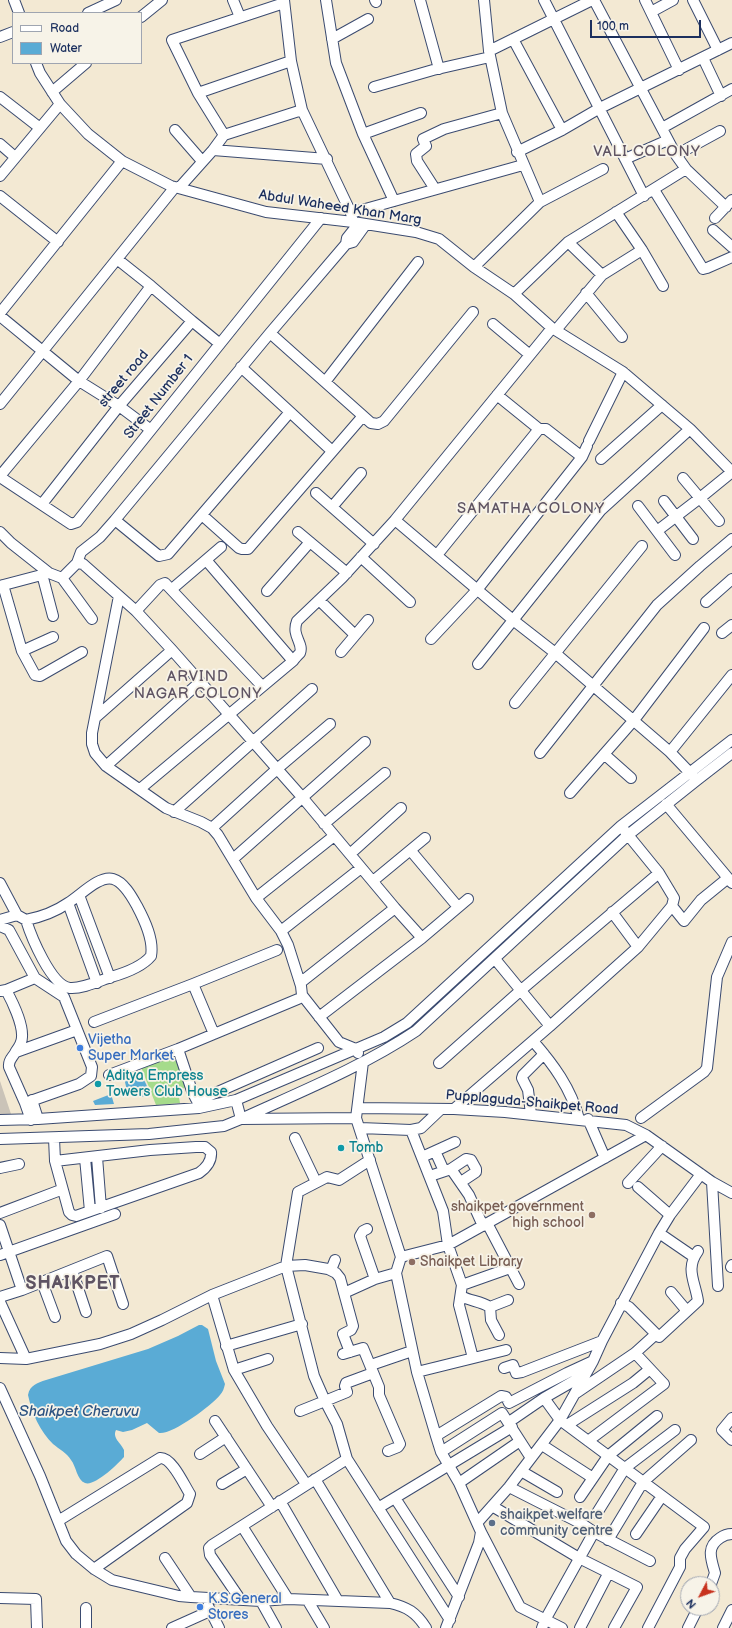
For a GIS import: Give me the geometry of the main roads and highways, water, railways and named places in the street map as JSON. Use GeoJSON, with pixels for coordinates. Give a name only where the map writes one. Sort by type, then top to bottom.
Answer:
{"type":"FeatureCollection","features":[{"type":"Feature","properties":{"kind":"water"},"geometry":{"type":"Polygon","coordinates":[[[133,1076],[143,1079],[150,1093],[149,1096],[136,1097],[127,1091],[125,1082],[128,1078],[133,1076]]]}},
{"type":"Feature","properties":{"kind":"water"},"geometry":{"type":"Polygon","coordinates":[[[111,1094],[114,1104],[95,1105],[93,1101],[111,1094]]]}},
{"type":"Feature","properties":{"kind":"water","name":"Shaikpet Cheruvu"},"geometry":{"type":"Polygon","coordinates":[[[199,1325],[202,1325],[208,1329],[216,1361],[225,1384],[221,1394],[191,1419],[182,1425],[165,1432],[159,1433],[147,1423],[132,1430],[123,1432],[116,1430],[115,1436],[123,1447],[124,1457],[94,1482],[85,1483],[82,1481],[78,1476],[73,1463],[65,1453],[48,1439],[40,1428],[28,1395],[30,1389],[34,1385],[43,1381],[148,1349],[199,1325]]]}},
{"type":"Feature","properties":{"kind":"place","name":"Vijetha Super Market"},"geometry":{"type":"Point","coordinates":[80,1048]}},
{"type":"Feature","properties":{"kind":"place","name":"Aditya Empress Towers Club House"},"geometry":{"type":"Point","coordinates":[98,1084]}},
{"type":"Feature","properties":{"kind":"place","name":"Tomb"},"geometry":{"type":"Point","coordinates":[341,1148]}},
{"type":"Feature","properties":{"kind":"place","name":"shaikpet government high school"},"geometry":{"type":"Point","coordinates":[592,1215]}},
{"type":"Feature","properties":{"kind":"place","name":"Shaikpet Library"},"geometry":{"type":"Point","coordinates":[412,1262]}},
{"type":"Feature","properties":{"kind":"place","name":"shaikpet welfare community centre"},"geometry":{"type":"Point","coordinates":[492,1523]}},
{"type":"Feature","properties":{"kind":"place","name":"K.S.General Stores"},"geometry":{"type":"Point","coordinates":[200,1607]}},
{"type":"Feature","properties":{"kind":"district","name":"VALI COLONY"},"geometry":{"type":"Point","coordinates":[647,152]}},
{"type":"Feature","properties":{"kind":"district","name":"SAMATHA COLONY"},"geometry":{"type":"Point","coordinates":[531,509]}},
{"type":"Feature","properties":{"kind":"district","name":"ARVIND NAGAR COLONY"},"geometry":{"type":"Point","coordinates":[198,686]}},
{"type":"Feature","properties":{"kind":"district","name":"SHAIKPET"},"geometry":{"type":"Point","coordinates":[73,1284]}}]}
